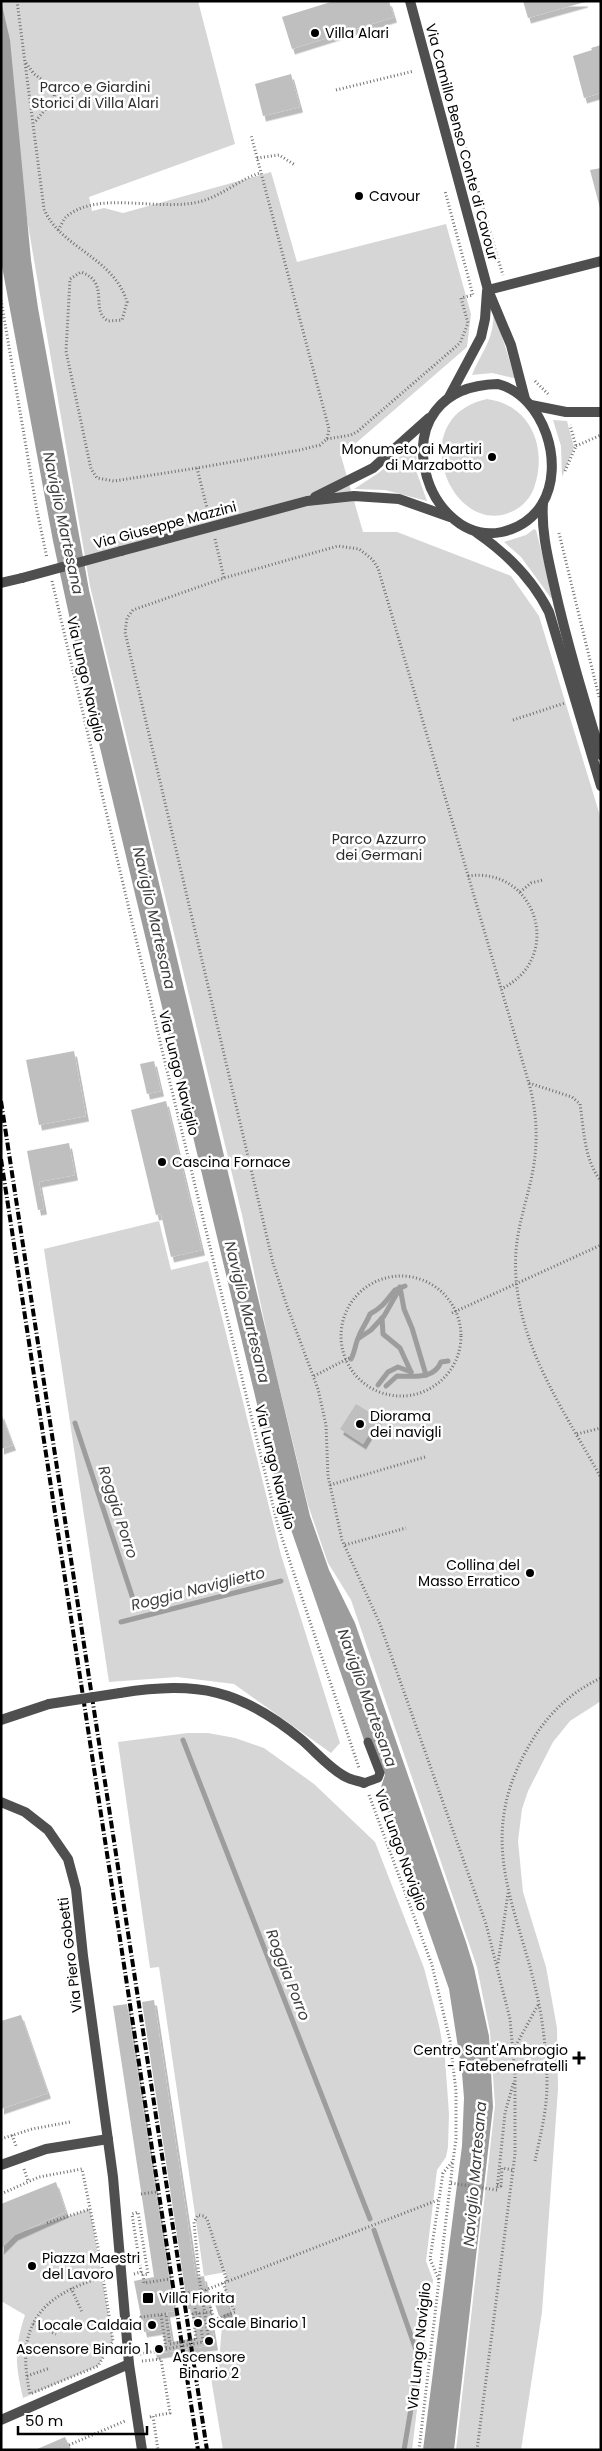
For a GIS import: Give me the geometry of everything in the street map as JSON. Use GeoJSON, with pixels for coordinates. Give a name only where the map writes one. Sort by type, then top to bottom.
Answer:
{"type":"FeatureCollection","features":[{"type":"Feature","properties":{"kind":"street","name":"Via Camillo Benso Conte di Cavour"},"geometry":{"type":"LineString","coordinates":[[410,1],[488,290],[511,345],[528,402]]}},
{"type":"Feature","properties":{"kind":"street"},"geometry":{"type":"LineString","coordinates":[[488,290],[601,262]]}},
{"type":"Feature","properties":{"kind":"street","name":"Via Camillo Benso Conte di Cavour"},"geometry":{"type":"LineString","coordinates":[[449,397],[481,337],[488,290]]}},
{"type":"Feature","properties":{"kind":"street"},"geometry":{"type":"LineString","coordinates":[[601,755],[565,635],[545,543],[542,520],[543,502],[551,469],[550,453],[544,428],[528,402],[513,389],[498,384],[471,387],[449,397],[433,414],[424,437],[424,464],[432,492],[454,518],[472,529],[517,568],[544,602],[552,621],[601,786]]}},
{"type":"Feature","properties":{"kind":"street"},"geometry":{"type":"LineString","coordinates":[[528,402],[566,412],[601,412]]}},
{"type":"Feature","properties":{"kind":"street","name":"Via Giuseppe Mazzini"},"geometry":{"type":"LineString","coordinates":[[307,501],[373,468],[433,414]]}},
{"type":"Feature","properties":{"kind":"street","name":"Via Giuseppe Mazzini"},"geometry":{"type":"LineString","coordinates":[[1,583],[307,501],[354,496],[386,497],[429,508],[454,518]]}},
{"type":"Feature","properties":{"kind":"street"},"geometry":{"type":"LineString","coordinates":[[472,529],[488,533],[513,529],[532,516],[543,502]]}},
{"type":"Feature","properties":{"kind":"street"},"geometry":{"type":"LineString","coordinates":[[1,1720],[49,1704],[162,1687],[185,1686],[216,1692],[249,1704],[294,1734],[346,1778],[364,1783]]}},
{"type":"Feature","properties":{"kind":"street","name":"Via Piero Gobetti"},"geometry":{"type":"LineString","coordinates":[[1,1802],[25,1812],[42,1824],[58,1842],[71,1868],[77,1897],[83,1956],[113,2177],[133,2419],[142,2450]]}},
{"type":"Feature","properties":{"kind":"street"},"geometry":{"type":"LineString","coordinates":[[1,2165],[46,2149],[108,2139]]}},
{"type":"Feature","properties":{"kind":"street"},"geometry":{"type":"LineString","coordinates":[[1,2420],[128,2364]]}},
{"type":"Feature","properties":{"kind":"lane"},"geometry":{"type":"LineString","coordinates":[[364,1783],[378,1778],[380,1773],[368,1742]]}},
{"type":"Feature","properties":{"kind":"path"},"geometry":{"type":"LineString","coordinates":[[16,1],[34,123],[42,201],[48,218],[58,230],[100,262],[115,280],[127,302],[126,312],[122,320],[108,321],[100,312],[99,292],[93,278],[81,272],[70,279],[66,351],[93,474],[101,480],[114,481],[300,450],[320,444],[327,439],[351,435],[460,343],[468,323],[462,298],[465,297]]}},
{"type":"Feature","properties":{"kind":"path"},"geometry":{"type":"LineString","coordinates":[[25,60],[34,74],[56,89],[54,99],[34,123]]}},
{"type":"Feature","properties":{"kind":"path"},"geometry":{"type":"LineString","coordinates":[[336,90],[414,70]]}},
{"type":"Feature","properties":{"kind":"path"},"geometry":{"type":"LineString","coordinates":[[456,111],[506,285]]}},
{"type":"Feature","properties":{"kind":"path"},"geometry":{"type":"LineString","coordinates":[[251,135],[329,429],[327,439]]}},
{"type":"Feature","properties":{"kind":"path"},"geometry":{"type":"LineString","coordinates":[[257,158],[279,155],[295,166]]}},
{"type":"Feature","properties":{"kind":"path"},"geometry":{"type":"LineString","coordinates":[[58,230],[66,217],[80,210],[103,204],[125,202],[170,206],[201,202],[226,192],[252,175],[260,173]]}},
{"type":"Feature","properties":{"kind":"path"},"geometry":{"type":"LineString","coordinates":[[464,262],[496,252]]}},
{"type":"Feature","properties":{"kind":"path"},"geometry":{"type":"LineString","coordinates":[[1,300],[36,511],[48,566]]}},
{"type":"Feature","properties":{"kind":"path"},"geometry":{"type":"LineString","coordinates":[[531,375],[538,386],[553,399],[563,401],[576,446],[565,472]]}},
{"type":"Feature","properties":{"kind":"path"},"geometry":{"type":"LineString","coordinates":[[576,446],[601,435]]}},
{"type":"Feature","properties":{"kind":"path"},"geometry":{"type":"LineString","coordinates":[[197,468],[209,516]]}},
{"type":"Feature","properties":{"kind":"path"},"geometry":{"type":"LineString","coordinates":[[558,526],[601,702]]}},
{"type":"Feature","properties":{"kind":"path"},"geometry":{"type":"LineString","coordinates":[[214,538],[224,578]]}},
{"type":"Feature","properties":{"kind":"path"},"geometry":{"type":"LineString","coordinates":[[477,2450],[513,2170],[515,2076],[510,2019],[486,1924],[380,1624],[345,1546],[330,1485],[325,1415],[314,1376],[286,1306],[273,1263],[125,632],[127,618],[133,610],[224,578],[338,546],[351,546],[360,549],[372,559],[383,580],[529,1083],[536,1115],[536,1145],[533,1168],[518,1233],[516,1285],[529,1343],[601,1478]]}},
{"type":"Feature","properties":{"kind":"path","name":"Via Lungo Naviglio"},"geometry":{"type":"LineString","coordinates":[[50,574],[163,1054],[278,1526],[364,1783],[432,1965],[450,2041],[456,2091],[457,2126],[453,2161],[443,2173],[430,2259],[438,2280],[419,2450]]}},
{"type":"Feature","properties":{"kind":"path"},"geometry":{"type":"LineString","coordinates":[[513,720],[566,702]]}},
{"type":"Feature","properties":{"kind":"path"},"geometry":{"type":"LineString","coordinates":[[468,876],[494,877],[509,884],[520,892],[534,916],[537,932],[536,946],[525,971],[513,983],[501,989]]}},
{"type":"Feature","properties":{"kind":"path"},"geometry":{"type":"LineString","coordinates":[[520,892],[531,883],[543,880]]}},
{"type":"Feature","properties":{"kind":"path"},"geometry":{"type":"LineString","coordinates":[[529,1083],[572,1097],[580,1104],[588,1158],[592,1169],[601,1181]]}},
{"type":"Feature","properties":{"kind":"path"},"geometry":{"type":"LineString","coordinates":[[453,1312],[601,1246]]}},
{"type":"Feature","properties":{"kind":"path"},"geometry":{"type":"LineString","coordinates":[[396,1276],[420,1279],[441,1291],[453,1312],[461,1334],[458,1355],[446,1376],[427,1390],[403,1396],[376,1391],[357,1377],[347,1359],[340,1340],[345,1312],[356,1295],[376,1281],[396,1276]]}},
{"type":"Feature","properties":{"kind":"path"},"geometry":{"type":"LineString","coordinates":[[314,1376],[347,1359]]}},
{"type":"Feature","properties":{"kind":"path"},"geometry":{"type":"LineString","coordinates":[[577,1434],[601,1428]]}},
{"type":"Feature","properties":{"kind":"path"},"geometry":{"type":"LineString","coordinates":[[330,1485],[425,1457]]}},
{"type":"Feature","properties":{"kind":"path"},"geometry":{"type":"LineString","coordinates":[[345,1546],[406,1528]]}},
{"type":"Feature","properties":{"kind":"path"},"geometry":{"type":"LineString","coordinates":[[535,2162],[547,2090],[544,2040],[529,1958],[508,1892],[501,1854],[502,1823],[505,1802],[519,1762],[537,1730],[551,1712],[581,1689],[601,1678]]}},
{"type":"Feature","properties":{"kind":"path"},"geometry":{"type":"LineString","coordinates":[[498,1966],[508,1892]]}},
{"type":"Feature","properties":{"kind":"path"},"geometry":{"type":"LineString","coordinates":[[513,2050],[538,2004]]}},
{"type":"Feature","properties":{"kind":"path"},"geometry":{"type":"LineString","coordinates":[[451,2183],[497,2190],[505,2113],[515,2076]]}},
{"type":"Feature","properties":{"kind":"path"},"geometry":{"type":"LineString","coordinates":[[1,2139],[38,2127],[70,2122]]}},
{"type":"Feature","properties":{"kind":"path"},"geometry":{"type":"LineString","coordinates":[[438,2280],[453,2161]]}},
{"type":"Feature","properties":{"kind":"path"},"geometry":{"type":"LineString","coordinates":[[497,2185],[501,2186],[502,2168],[513,2170]]}},
{"type":"Feature","properties":{"kind":"path"},"geometry":{"type":"LineString","coordinates":[[1,2194],[39,2177],[82,2169],[103,2277],[113,2341],[98,2366],[30,2394],[26,2376],[27,2341],[33,2324],[50,2302],[71,2288],[103,2277],[121,2279],[126,2276],[128,2268],[141,2267],[143,2275]]}},
{"type":"Feature","properties":{"kind":"path"},"geometry":{"type":"LineString","coordinates":[[141,2194],[156,2192]]}},
{"type":"Feature","properties":{"kind":"path"},"geometry":{"type":"LineString","coordinates":[[185,2293],[206,2290],[439,2200]]}},
{"type":"Feature","properties":{"kind":"path"},"geometry":{"type":"LineString","coordinates":[[47,2223],[90,2209]]}},
{"type":"Feature","properties":{"kind":"path"},"geometry":{"type":"LineString","coordinates":[[136,2273],[141,2272],[132,2214],[138,2212],[148,2274],[143,2275],[144,2282],[170,2279]]}},
{"type":"Feature","properties":{"kind":"path"},"geometry":{"type":"LineString","coordinates":[[162,2314],[166,2349],[209,2341],[199,2277],[194,2222],[198,2215],[207,2219],[235,2312],[214,2320],[206,2290]]}},
{"type":"Feature","properties":{"kind":"path"},"geometry":{"type":"LineString","coordinates":[[71,2288],[82,2312]]}},
{"type":"Feature","properties":{"kind":"path"},"geometry":{"type":"LineString","coordinates":[[195,2308],[203,2342]]}},
{"type":"Feature","properties":{"kind":"path"},"geometry":{"type":"LineString","coordinates":[[141,2324],[141,2317],[166,2314],[170,2344],[196,2339],[193,2314],[212,2312]]}},
{"type":"Feature","properties":{"kind":"path"},"geometry":{"type":"LineString","coordinates":[[33,2324],[56,2334]]}},
{"type":"Feature","properties":{"kind":"path"},"geometry":{"type":"LineString","coordinates":[[68,2445],[133,2419],[170,2413],[161,2358],[140,2362],[138,2354]]}},
{"type":"Feature","properties":{"kind":"path"},"geometry":{"type":"LineString","coordinates":[[26,2376],[50,2368]]}},
{"type":"Feature","properties":{"kind":"path"},"geometry":{"type":"LineString","coordinates":[[153,2416],[158,2450]]}},
{"type":"Feature","properties":{"kind":"green space","name":"Parco Azzurro dei Germani"},"geometry":{"type":"Polygon","coordinates":[[[1,1],[198,1],[235,144],[89,197],[92,211],[104,208],[123,213],[271,172],[297,262],[446,224],[471,314],[467,347],[341,456],[363,532],[397,532],[511,576],[539,616],[601,819],[601,1701],[570,1721],[553,1742],[528,1791],[522,1809],[518,1841],[523,1892],[546,1967],[557,2028],[558,2089],[542,2312],[521,2450],[456,2450],[495,2105],[490,2032],[477,1967],[351,1600],[328,1563],[308,1505],[269,1344],[242,1215],[90,586],[27,219],[1,1]]]}},
{"type":"Feature","properties":{"kind":"green space"},"geometry":{"type":"Polygon","coordinates":[[[493,308],[515,378],[492,373],[472,375],[490,336],[493,308]]]}},
{"type":"Feature","properties":{"kind":"green space"},"geometry":{"type":"Polygon","coordinates":[[[487,399],[502,403],[515,410],[525,419],[537,444],[539,458],[534,488],[522,506],[511,512],[489,515],[470,508],[454,492],[445,472],[442,450],[447,428],[461,410],[487,399]]]}},
{"type":"Feature","properties":{"kind":"green space"},"geometry":{"type":"Polygon","coordinates":[[[553,420],[567,421],[574,447],[562,477],[561,446],[553,420]]]}},
{"type":"Feature","properties":{"kind":"green space"},"geometry":{"type":"Polygon","coordinates":[[[416,444],[417,473],[427,501],[385,490],[354,489],[377,474],[416,444]]]}},
{"type":"Feature","properties":{"kind":"green space"},"geometry":{"type":"Polygon","coordinates":[[[534,529],[536,530],[553,598],[551,598],[521,557],[504,542],[526,535],[534,529]]]}},
{"type":"Feature","properties":{"kind":"green space"},"geometry":{"type":"Polygon","coordinates":[[[159,1221],[171,1270],[208,1261],[281,1555],[340,1743],[331,1753],[234,1684],[177,1677],[109,1682],[44,1249],[159,1221]]]}},
{"type":"Feature","properties":{"kind":"green space"},"geometry":{"type":"Polygon","coordinates":[[[188,1733],[208,1733],[235,1738],[264,1748],[314,1784],[375,1842],[424,1968],[439,2025],[445,2058],[449,2114],[448,2147],[446,2157],[437,2170],[426,2261],[433,2280],[412,2450],[223,2450],[211,2378],[218,2377],[226,2272],[204,2276],[159,1967],[150,1968],[118,1742],[188,1733]]]}},
{"type":"Feature","properties":{"kind":"green space"},"geometry":{"type":"Polygon","coordinates":[[[90,2209],[113,2341],[98,2366],[23,2398],[18,2375],[17,2347],[25,2315],[1,2301],[1,2244],[10,2236],[90,2209]]]}},
{"type":"Feature","properties":{"kind":"water","name":"Naviglio Martesana"},"geometry":{"type":"Polygon","coordinates":[[[1,1],[10,40],[31,260],[38,308],[89,590],[310,1516],[329,1570],[355,1623],[466,1942],[474,1968],[489,2036],[493,2107],[454,2450],[423,2450],[462,2146],[464,2098],[462,2073],[449,1989],[380,1790],[385,1775],[372,1740],[365,1743],[278,1492],[75,643],[53,541],[1,261],[1,1]]]}},
{"type":"Feature","properties":{"kind":"building","name":"Villa Alari"},"geometry":{"type":"Polygon","coordinates":[[[334,1],[389,1],[394,17],[292,49],[282,17],[334,1]]]}},
{"type":"Feature","properties":{"kind":"building"},"geometry":{"type":"Polygon","coordinates":[[[523,1],[585,1],[585,2],[528,18],[523,1]]]}},
{"type":"Feature","properties":{"kind":"building"},"geometry":{"type":"Polygon","coordinates":[[[601,45],[601,93],[584,98],[573,56],[601,45]]]}},
{"type":"Feature","properties":{"kind":"building"},"geometry":{"type":"Polygon","coordinates":[[[291,74],[300,107],[263,116],[255,84],[291,74]]]}},
{"type":"Feature","properties":{"kind":"building"},"geometry":{"type":"Polygon","coordinates":[[[601,168],[601,208],[600,208],[590,170],[601,168]]]}},
{"type":"Feature","properties":{"kind":"building"},"geometry":{"type":"Polygon","coordinates":[[[74,1051],[86,1116],[39,1125],[26,1060],[74,1051]]]}},
{"type":"Feature","properties":{"kind":"building"},"geometry":{"type":"Polygon","coordinates":[[[154,1061],[161,1091],[147,1094],[140,1064],[154,1061]]]}},
{"type":"Feature","properties":{"kind":"building","name":"Cascina Fornace"},"geometry":{"type":"Polygon","coordinates":[[[166,1101],[202,1250],[171,1257],[161,1214],[156,1215],[131,1110],[166,1101]]]}},
{"type":"Feature","properties":{"kind":"building"},"geometry":{"type":"Polygon","coordinates":[[[69,1143],[75,1175],[39,1182],[44,1209],[38,1210],[27,1151],[69,1143]]]}},
{"type":"Feature","properties":{"kind":"building","name":"Diorama dei navigli"},"geometry":{"type":"Polygon","coordinates":[[[356,1404],[379,1418],[363,1444],[340,1429],[356,1404]]]}},
{"type":"Feature","properties":{"kind":"building"},"geometry":{"type":"Polygon","coordinates":[[[1,1413],[13,1445],[1,1449],[1,1413]]]}},
{"type":"Feature","properties":{"kind":"building"},"geometry":{"type":"Polygon","coordinates":[[[154,2000],[196,2277],[204,2276],[215,2345],[154,2354],[153,2347],[165,2345],[162,2329],[144,2332],[134,2281],[154,2277],[113,2006],[127,2004],[174,2311],[167,2312],[172,2342],[196,2338],[191,2309],[188,2309],[142,2002],[154,2000]]]}},
{"type":"Feature","properties":{"kind":"building"},"geometry":{"type":"Polygon","coordinates":[[[21,2015],[48,2093],[1,2109],[1,2021],[21,2015]]]}},
{"type":"Feature","properties":{"kind":"building"},"geometry":{"type":"Polygon","coordinates":[[[56,2182],[66,2212],[15,2235],[1,2249],[1,2204],[56,2182]]]}},
{"type":"Feature","properties":{"kind":"building"},"geometry":{"type":"Polygon","coordinates":[[[225,2298],[230,2312],[219,2316],[214,2301],[225,2298]]]}},
{"type":"Feature","properties":{"kind":"building"},"geometry":{"type":"Polygon","coordinates":[[[65,2437],[71,2450],[35,2450],[65,2437]]]}},
{"type":"Feature","properties":{"kind":"waterway"},"geometry":{"type":"LineString","coordinates":[[351,1359],[370,1314],[387,1301],[395,1290],[405,1286]]}},
{"type":"Feature","properties":{"kind":"waterway"},"geometry":{"type":"LineString","coordinates":[[400,1287],[404,1309],[412,1328],[426,1375]]}},
{"type":"Feature","properties":{"kind":"waterway"},"geometry":{"type":"LineString","coordinates":[[359,1338],[371,1330],[384,1316],[400,1288]]}},
{"type":"Feature","properties":{"kind":"waterway"},"geometry":{"type":"LineString","coordinates":[[382,1318],[383,1334],[400,1348],[411,1372]]}},
{"type":"Feature","properties":{"kind":"waterway"},"geometry":{"type":"LineString","coordinates":[[386,1386],[397,1376],[422,1376],[433,1372],[441,1362],[448,1361]]}},
{"type":"Feature","properties":{"kind":"waterway"},"geometry":{"type":"LineString","coordinates":[[378,1385],[388,1372],[398,1367],[411,1372]]}},
{"type":"Feature","properties":{"kind":"waterway","name":"Roggia Porro"},"geometry":{"type":"LineString","coordinates":[[75,1423],[136,1608]]}},
{"type":"Feature","properties":{"kind":"waterway","name":"Roggia Naviglietto"},"geometry":{"type":"LineString","coordinates":[[121,1622],[281,1581]]}},
{"type":"Feature","properties":{"kind":"waterway","name":"Roggia Porro"},"geometry":{"type":"LineString","coordinates":[[183,1740],[370,2219]]}},
{"type":"Feature","properties":{"kind":"waterway","name":"Roggia Porro"},"geometry":{"type":"LineString","coordinates":[[374,2230],[416,2350],[416,2379],[404,2450]]}},
{"type":"Feature","properties":{"kind":"railway"},"geometry":{"type":"LineString","coordinates":[[1,1101],[207,2450]]}},
{"type":"Feature","properties":{"kind":"railway"},"geometry":{"type":"LineString","coordinates":[[1,1159],[198,2450]]}},
{"type":"Feature","properties":{"kind":"place","name":"Villa Alari"},"geometry":{"type":"Point","coordinates":[315,33]}},
{"type":"Feature","properties":{"kind":"place","name":"Cavour"},"geometry":{"type":"Point","coordinates":[359,196]}},
{"type":"Feature","properties":{"kind":"place","name":"Monumeto ai Martiri di Marzabotto"},"geometry":{"type":"Point","coordinates":[492,457]}},
{"type":"Feature","properties":{"kind":"place","name":"Cascina Fornace"},"geometry":{"type":"Point","coordinates":[162,1162]}},
{"type":"Feature","properties":{"kind":"place","name":"Diorama dei navigli"},"geometry":{"type":"Point","coordinates":[360,1424]}},
{"type":"Feature","properties":{"kind":"place","name":"Collina del Masso Erratico"},"geometry":{"type":"Point","coordinates":[530,1573]}},
{"type":"Feature","properties":{"kind":"place","name":"Centro Sant'Ambrogio - Fatebenefratelli"},"geometry":{"type":"Point","coordinates":[579,2058]}},
{"type":"Feature","properties":{"kind":"place","name":"Piazza Maestri del Lavoro"},"geometry":{"type":"Point","coordinates":[32,2266]}},
{"type":"Feature","properties":{"kind":"place","name":"Villa Fiorita"},"geometry":{"type":"Point","coordinates":[148,2298]}},
{"type":"Feature","properties":{"kind":"place","name":"Scale Binario 1"},"geometry":{"type":"Point","coordinates":[198,2323]}},
{"type":"Feature","properties":{"kind":"place","name":"Locale Caldaia"},"geometry":{"type":"Point","coordinates":[152,2325]}},
{"type":"Feature","properties":{"kind":"place","name":"Ascensore Binario 2"},"geometry":{"type":"Point","coordinates":[209,2341]}},
{"type":"Feature","properties":{"kind":"place","name":"Ascensore Binario 1"},"geometry":{"type":"Point","coordinates":[159,2349]}},
{"type":"Feature","properties":{"kind":"park label","name":"Parco e Giardini Storici di Villa Alari"},"geometry":{"type":"Point","coordinates":[95,95]}}]}
